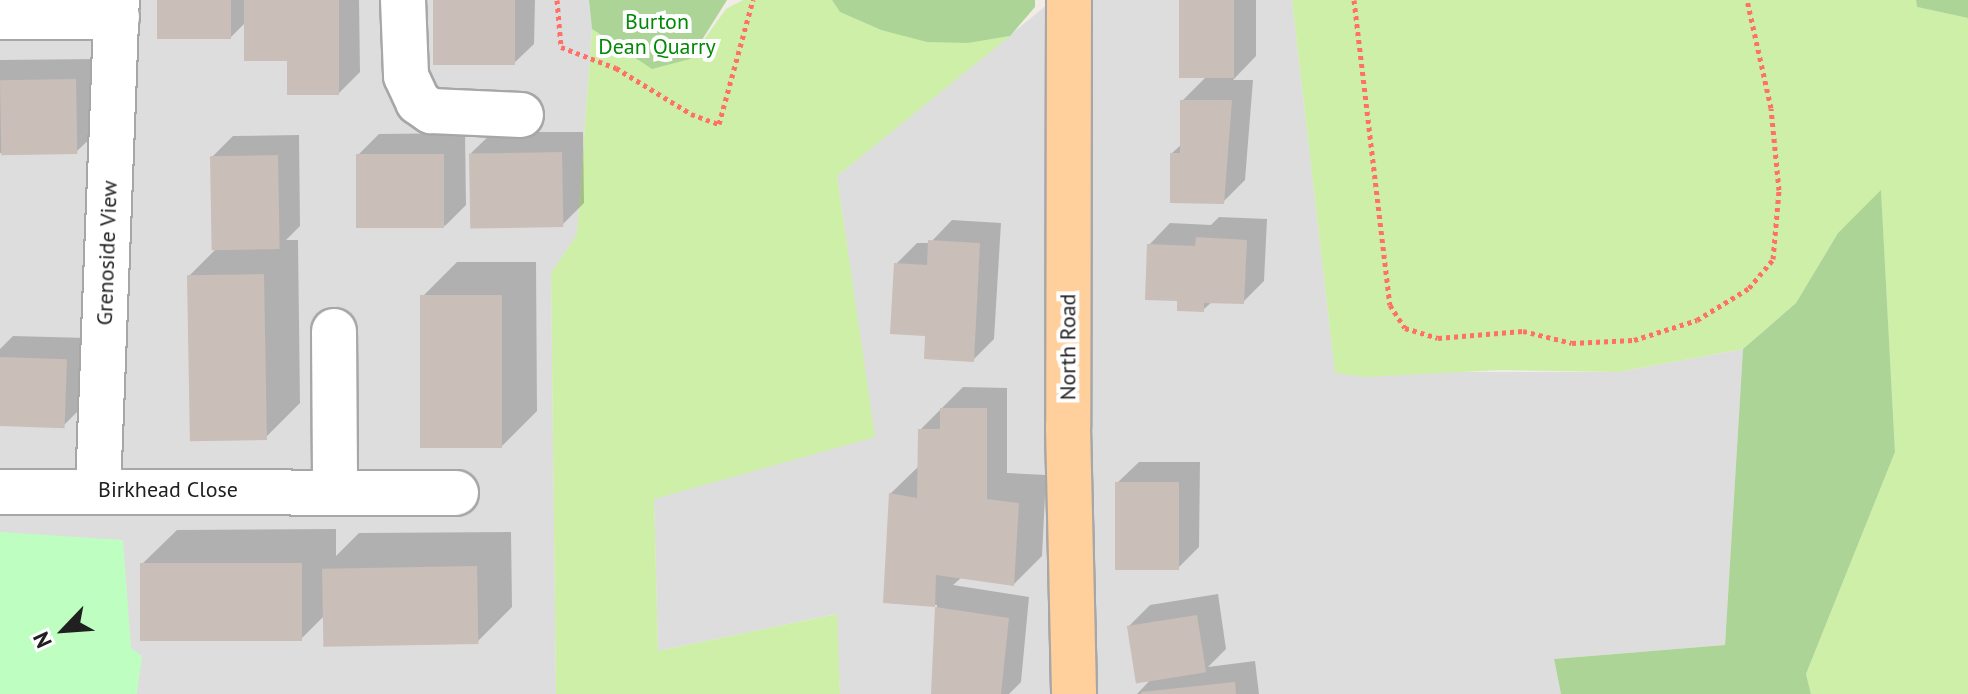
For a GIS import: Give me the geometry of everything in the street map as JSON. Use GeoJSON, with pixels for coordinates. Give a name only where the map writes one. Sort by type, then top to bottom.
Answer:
{"type":"FeatureCollection","features":[{"type":"Feature","properties":{"kind":"main road","name":"North Road"},"geometry":{"type":"LineString","coordinates":[[1069,0],[1071,691]]}},
{"type":"Feature","properties":{"kind":"street"},"geometry":{"type":"LineString","coordinates":[[404,5],[406,76],[418,102],[431,111],[521,115]]}},
{"type":"Feature","properties":{"kind":"street","name":"Grenoside View"},"geometry":{"type":"LineString","coordinates":[[0,17],[117,8],[98,489]]}},
{"type":"Feature","properties":{"kind":"street"},"geometry":{"type":"LineString","coordinates":[[334,331],[335,492]]}},
{"type":"Feature","properties":{"kind":"street","name":"Birkhead Close"},"geometry":{"type":"LineString","coordinates":[[0,492],[98,489],[456,493]]}},
{"type":"Feature","properties":{"kind":"path"},"geometry":{"type":"LineString","coordinates":[[557,0],[561,47],[616,68],[691,114],[719,124],[753,0]]}},
{"type":"Feature","properties":{"kind":"path"},"geometry":{"type":"LineString","coordinates":[[1354,0],[1390,305],[1405,328],[1438,338],[1523,331],[1572,343],[1634,340],[1697,320],[1749,288],[1773,259],[1779,190],[1773,122],[1747,0]]}},
{"type":"Feature","properties":{"kind":"shaded area"},"geometry":{"type":"Polygon","coordinates":[[[0,0],[589,0],[592,29],[577,235],[551,273],[556,694],[0,694],[0,0]]]}},
{"type":"Feature","properties":{"kind":"shaded area"},"geometry":{"type":"Polygon","coordinates":[[[1053,0],[1292,0],[1335,372],[1618,372],[1743,349],[1725,645],[1554,659],[1561,694],[840,694],[836,614],[658,651],[654,498],[873,427],[837,176],[1053,0]]]}},
{"type":"Feature","properties":{"kind":"green space","name":"Burton Dean Quarry"},"geometry":{"type":"Polygon","coordinates":[[[589,0],[727,0],[690,59],[652,69],[592,29],[589,0]]]}},
{"type":"Feature","properties":{"kind":"green space"},"geometry":{"type":"Polygon","coordinates":[[[743,0],[832,0],[840,12],[881,30],[968,43],[1010,36],[837,176],[875,437],[654,499],[658,651],[837,614],[840,694],[556,694],[551,273],[577,235],[592,29],[628,55],[690,59],[726,9],[743,0]]]}},
{"type":"Feature","properties":{"kind":"green space"},"geometry":{"type":"Polygon","coordinates":[[[832,0],[1035,0],[1035,7],[1010,36],[968,43],[927,42],[881,30],[840,12],[832,0]]]}},
{"type":"Feature","properties":{"kind":"green space"},"geometry":{"type":"Polygon","coordinates":[[[1292,0],[1916,0],[1917,7],[1968,18],[1968,694],[1811,694],[1806,674],[1895,452],[1881,191],[1838,233],[1796,303],[1743,349],[1618,372],[1501,370],[1367,377],[1335,373],[1292,0]]]}},
{"type":"Feature","properties":{"kind":"green space"},"geometry":{"type":"Polygon","coordinates":[[[1916,0],[1968,0],[1968,18],[1917,7],[1916,0]]]}},
{"type":"Feature","properties":{"kind":"green space"},"geometry":{"type":"Polygon","coordinates":[[[1881,190],[1895,452],[1806,674],[1811,694],[1561,694],[1554,659],[1725,645],[1743,349],[1796,303],[1838,233],[1881,190]]]}},
{"type":"Feature","properties":{"kind":"green space"},"geometry":{"type":"Polygon","coordinates":[[[0,532],[123,540],[131,648],[142,656],[137,694],[0,694],[0,532]]]}},
{"type":"Feature","properties":{"kind":"building"},"geometry":{"type":"Polygon","coordinates":[[[157,0],[231,0],[231,39],[157,39],[157,0]]]}},
{"type":"Feature","properties":{"kind":"building"},"geometry":{"type":"Polygon","coordinates":[[[244,0],[339,0],[339,95],[287,95],[287,61],[244,61],[244,0]]]}},
{"type":"Feature","properties":{"kind":"building"},"geometry":{"type":"Polygon","coordinates":[[[433,0],[515,0],[515,65],[433,65],[433,0]]]}},
{"type":"Feature","properties":{"kind":"building"},"geometry":{"type":"Polygon","coordinates":[[[1179,0],[1234,0],[1234,78],[1179,78],[1179,0]]]}},
{"type":"Feature","properties":{"kind":"building"},"geometry":{"type":"Polygon","coordinates":[[[76,79],[77,154],[1,155],[0,80],[76,79]]]}},
{"type":"Feature","properties":{"kind":"building"},"geometry":{"type":"Polygon","coordinates":[[[1180,100],[1232,100],[1224,204],[1170,203],[1170,153],[1180,153],[1180,100]]]}},
{"type":"Feature","properties":{"kind":"building"},"geometry":{"type":"Polygon","coordinates":[[[562,152],[563,227],[470,229],[469,154],[562,152]]]}},
{"type":"Feature","properties":{"kind":"building"},"geometry":{"type":"Polygon","coordinates":[[[356,154],[444,154],[444,228],[356,228],[356,154]]]}},
{"type":"Feature","properties":{"kind":"building"},"geometry":{"type":"Polygon","coordinates":[[[278,155],[280,249],[212,250],[210,156],[278,155]]]}},
{"type":"Feature","properties":{"kind":"building"},"geometry":{"type":"Polygon","coordinates":[[[1196,237],[1247,240],[1244,304],[1204,303],[1204,312],[1177,311],[1177,301],[1145,300],[1147,244],[1195,246],[1196,237]]]}},
{"type":"Feature","properties":{"kind":"building"},"geometry":{"type":"Polygon","coordinates":[[[928,240],[980,243],[974,362],[924,359],[925,336],[890,334],[894,263],[927,265],[928,240]]]}},
{"type":"Feature","properties":{"kind":"building"},"geometry":{"type":"Polygon","coordinates":[[[264,274],[267,440],[190,441],[187,275],[264,274]]]}},
{"type":"Feature","properties":{"kind":"building"},"geometry":{"type":"Polygon","coordinates":[[[420,295],[502,295],[502,448],[420,448],[420,295]]]}},
{"type":"Feature","properties":{"kind":"building"},"geometry":{"type":"Polygon","coordinates":[[[0,357],[67,359],[65,428],[0,426],[0,357]]]}},
{"type":"Feature","properties":{"kind":"building"},"geometry":{"type":"Polygon","coordinates":[[[940,408],[987,408],[987,499],[1019,503],[1014,586],[936,575],[935,607],[883,603],[889,493],[917,498],[918,429],[940,429],[940,408]]]}},
{"type":"Feature","properties":{"kind":"building"},"geometry":{"type":"Polygon","coordinates":[[[1115,482],[1179,482],[1179,570],[1115,570],[1115,482]]]}},
{"type":"Feature","properties":{"kind":"building"},"geometry":{"type":"Polygon","coordinates":[[[140,563],[302,563],[302,641],[140,641],[140,563]]]}},
{"type":"Feature","properties":{"kind":"building"},"geometry":{"type":"Polygon","coordinates":[[[477,566],[478,644],[323,647],[322,569],[477,566]]]}},
{"type":"Feature","properties":{"kind":"building"},"geometry":{"type":"Polygon","coordinates":[[[935,607],[1009,618],[1001,694],[931,694],[935,607]]]}},
{"type":"Feature","properties":{"kind":"building"},"geometry":{"type":"Polygon","coordinates":[[[1197,615],[1206,672],[1136,683],[1127,626],[1197,615]]]}},
{"type":"Feature","properties":{"kind":"building"},"geometry":{"type":"Polygon","coordinates":[[[1235,682],[1236,694],[1141,694],[1141,692],[1235,682]]]}}]}
